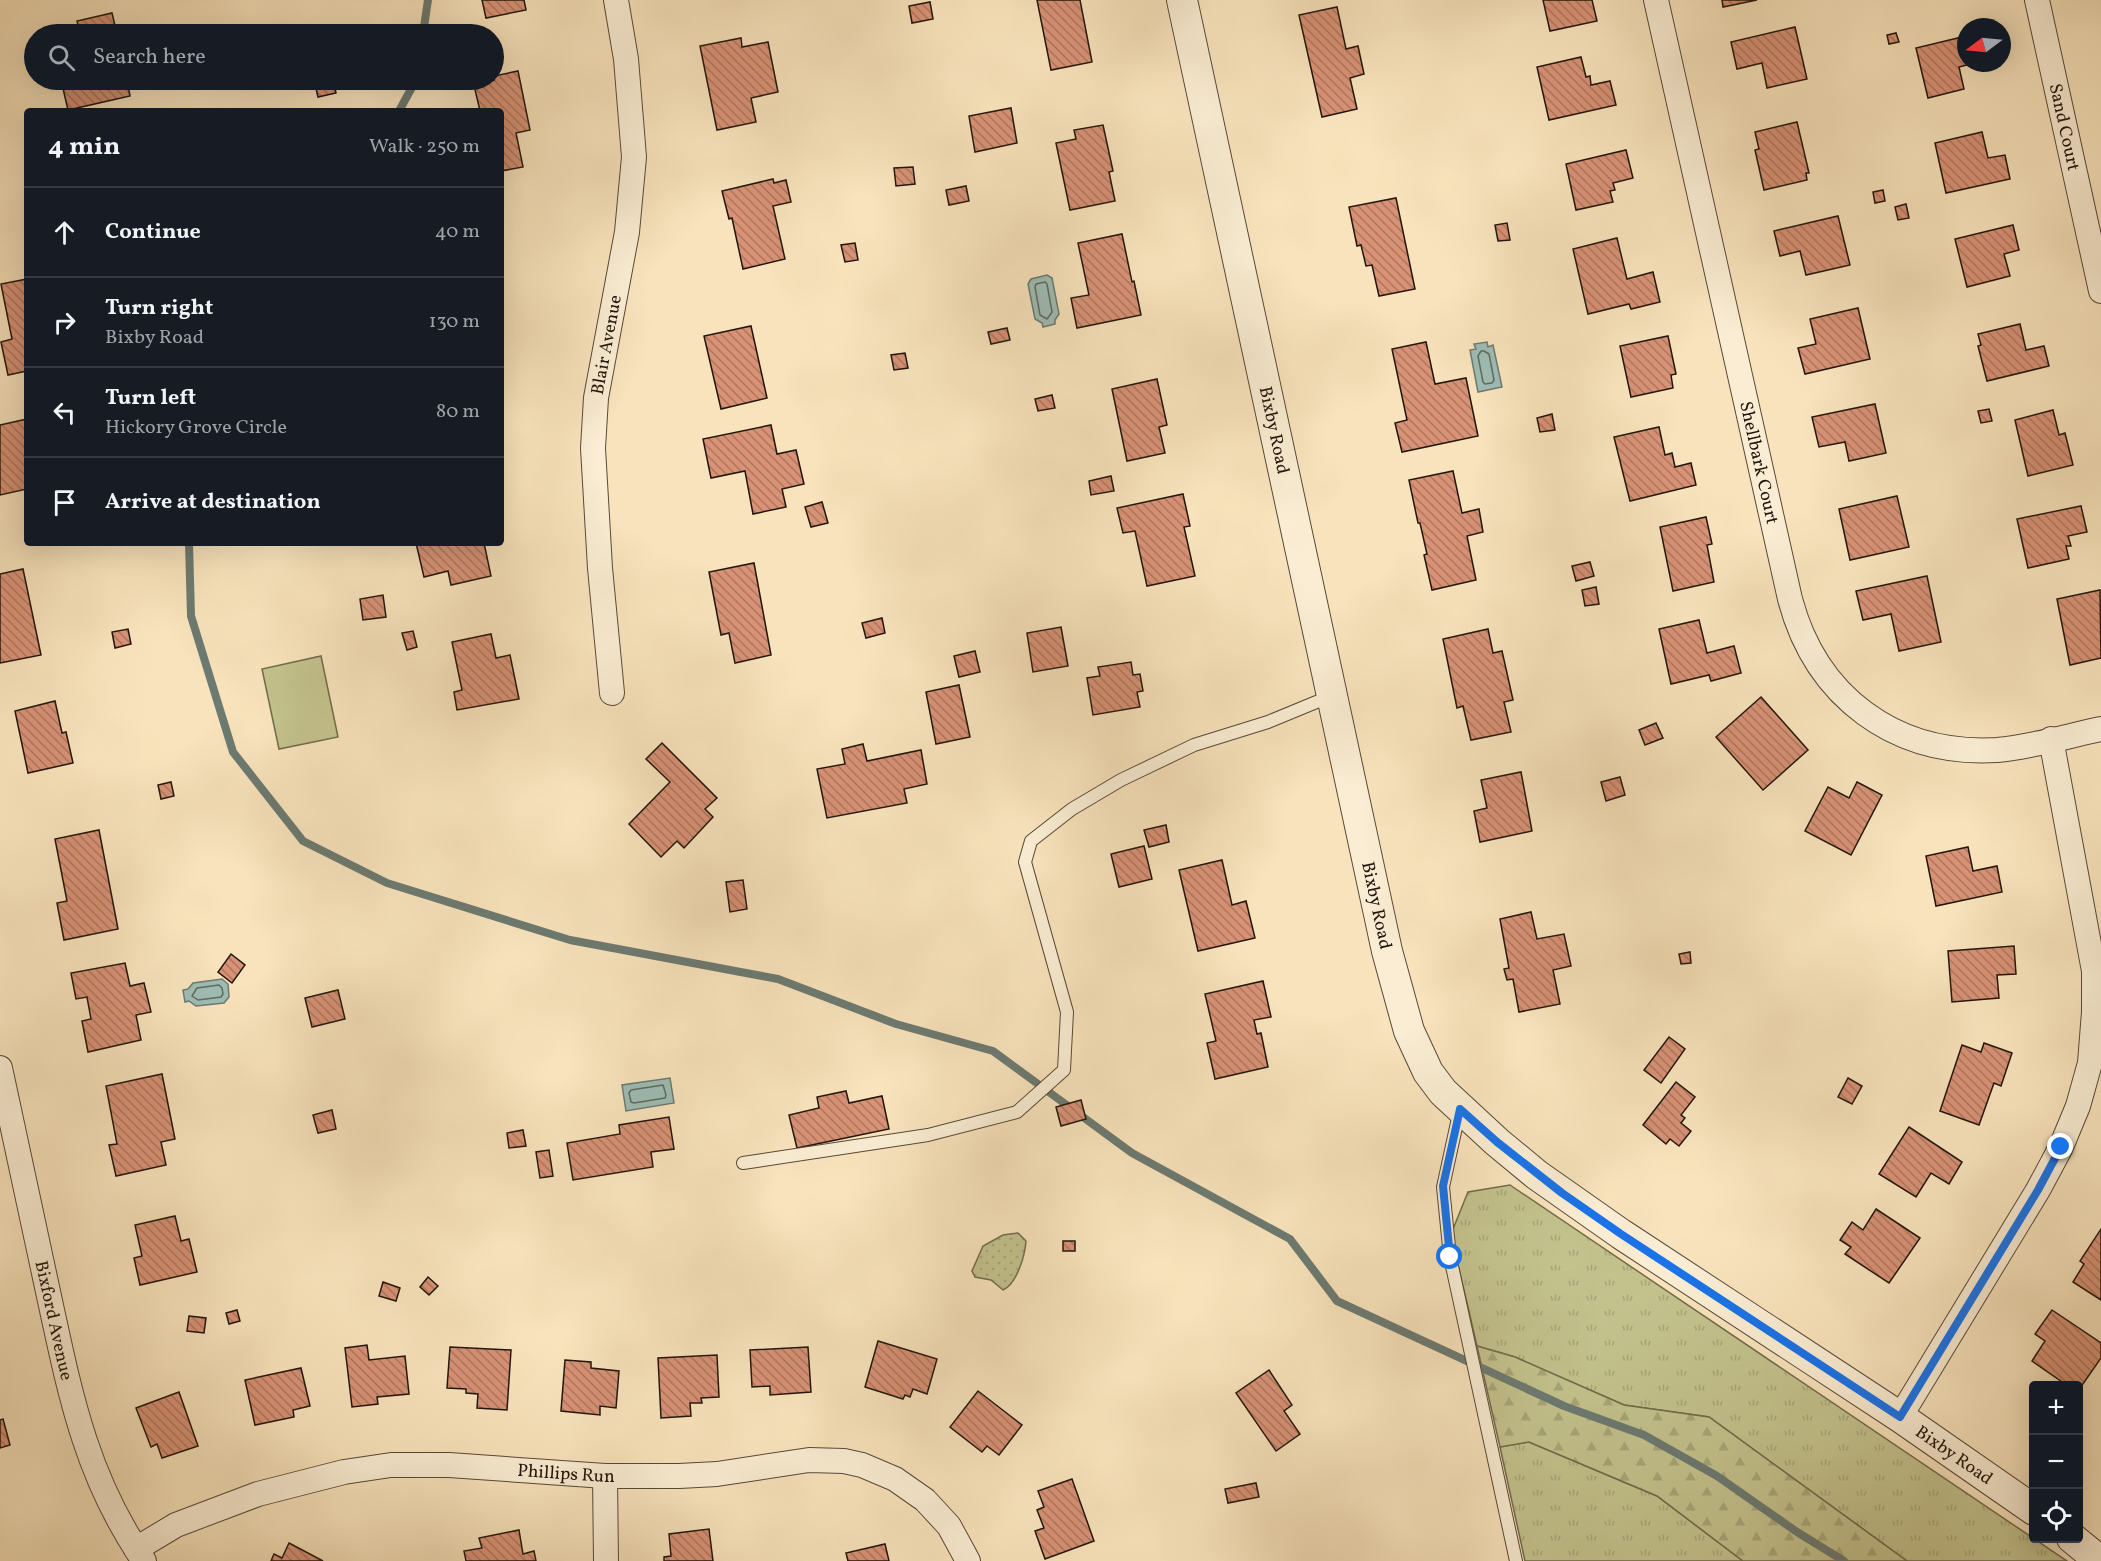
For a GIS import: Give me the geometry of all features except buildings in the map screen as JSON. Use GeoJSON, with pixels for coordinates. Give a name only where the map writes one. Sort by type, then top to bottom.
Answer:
{"type":"FeatureCollection","features":[{"type":"Feature","properties":{"kind":"street","name":"Blair Avenue"},"geometry":{"type":"LineString","coordinates":[[612,693],[600,568],[593,448],[596,398],[627,232],[634,157],[626,59],[616,0]]}},
{"type":"Feature","properties":{"kind":"street","name":"Bixby Road"},"geometry":{"type":"LineString","coordinates":[[1182,0],[1387,951],[1409,1031],[1428,1072],[1460,1109],[1497,1142],[1562,1193],[1900,1417],[2029,1507]]}},
{"type":"Feature","properties":{"kind":"street","name":"Shellbark Court"},"geometry":{"type":"LineString","coordinates":[[1656,0],[1790,599],[1803,640],[1818,664],[1858,711],[1888,728],[1919,741],[1943,748],[1979,750],[2017,747],[2101,729]]}},
{"type":"Feature","properties":{"kind":"street","name":"Sand Court"},"geometry":{"type":"LineString","coordinates":[[2037,0],[2101,291]]}},
{"type":"Feature","properties":{"kind":"street"},"geometry":{"type":"LineString","coordinates":[[1900,1417],[2038,1190],[2061,1147],[2078,1106],[2090,1063],[2094,971],[2051,739]]}},
{"type":"Feature","properties":{"kind":"street","name":"Bixford Avenue"},"geometry":{"type":"LineString","coordinates":[[0,1068],[77,1420],[100,1484],[140,1555]]}},
{"type":"Feature","properties":{"kind":"street","name":"Phillips Run"},"geometry":{"type":"LineString","coordinates":[[140,1555],[176,1525],[221,1507],[268,1491],[344,1472],[391,1465],[449,1465],[605,1476],[679,1476],[809,1460],[853,1463],[895,1479],[925,1500],[949,1526],[968,1561]]}},
{"type":"Feature","properties":{"kind":"street"},"geometry":{"type":"LineString","coordinates":[[605,1476],[606,1561]]}},
{"type":"Feature","properties":{"kind":"street"},"geometry":{"type":"LineString","coordinates":[[2077,1543],[2100,1561]]}},
{"type":"Feature","properties":{"kind":"lane"},"geometry":{"type":"LineString","coordinates":[[743,1163],[928,1135],[1017,1112],[1064,1070],[1067,1011],[1024,862],[1032,840],[1072,809],[1121,780],[1194,744],[1268,722],[1332,695]]}},
{"type":"Feature","properties":{"kind":"lane"},"geometry":{"type":"LineString","coordinates":[[1460,1109],[1443,1186],[1450,1257],[1516,1561]]}},
{"type":"Feature","properties":{"kind":"green space"},"geometry":{"type":"Polygon","coordinates":[[[321,656],[338,737],[279,749],[262,669],[321,656]]]}},
{"type":"Feature","properties":{"kind":"green space"},"geometry":{"type":"Polygon","coordinates":[[[1510,1185],[2029,1535],[2029,1543],[2040,1543],[2067,1561],[1907,1561],[1709,1417],[1624,1405],[1515,1357],[1477,1346],[1451,1234],[1468,1192],[1510,1185]]]}},
{"type":"Feature","properties":{"kind":"green space"},"geometry":{"type":"Polygon","coordinates":[[[1018,1233],[1026,1241],[1025,1247],[1016,1276],[1008,1287],[1003,1290],[991,1280],[975,1277],[972,1271],[983,1246],[1003,1235],[1018,1233]]]}},
{"type":"Feature","properties":{"kind":"green space"},"geometry":{"type":"Polygon","coordinates":[[[1477,1346],[1515,1357],[1624,1405],[1709,1417],[1907,1561],[1743,1561],[1657,1496],[1529,1442],[1500,1447],[1477,1346]]]}},
{"type":"Feature","properties":{"kind":"green space"},"geometry":{"type":"Polygon","coordinates":[[[1529,1442],[1657,1496],[1743,1561],[1525,1561],[1500,1447],[1529,1442]]]}},
{"type":"Feature","properties":{"kind":"water"},"geometry":{"type":"Polygon","coordinates":[[[1047,275],[1052,278],[1059,314],[1055,324],[1043,327],[1042,323],[1035,319],[1028,284],[1031,279],[1047,275]]]}},
{"type":"Feature","properties":{"kind":"water"},"geometry":{"type":"Polygon","coordinates":[[[1487,342],[1488,347],[1493,345],[1502,387],[1478,392],[1470,350],[1476,349],[1474,344],[1487,342]]]}},
{"type":"Feature","properties":{"kind":"water"},"geometry":{"type":"Polygon","coordinates":[[[222,979],[228,984],[229,997],[224,1003],[196,1006],[189,1001],[185,1002],[183,990],[188,989],[193,983],[222,979]]]}},
{"type":"Feature","properties":{"kind":"water"},"geometry":{"type":"Polygon","coordinates":[[[670,1078],[674,1103],[626,1111],[622,1085],[670,1078]]]}},
{"type":"Feature","properties":{"kind":"waterway"},"geometry":{"type":"LineString","coordinates":[[424,24],[428,0]]}},
{"type":"Feature","properties":{"kind":"waterway"},"geometry":{"type":"LineString","coordinates":[[401,108],[411,90]]}},
{"type":"Feature","properties":{"kind":"waterway"},"geometry":{"type":"LineString","coordinates":[[189,546],[191,616],[233,752],[303,841],[387,883],[570,940],[778,979],[896,1024],[993,1051],[1132,1153],[1290,1239],[1337,1301],[1564,1406],[1644,1435],[1717,1476],[1797,1532],[1844,1561]]}},
{"type":"Feature","properties":{"kind":"route"},"geometry":{"type":"LineString","coordinates":[[1450,1257],[1443,1186],[1460,1109],[1537,1176],[1621,1234],[1900,1417],[2038,1190],[2061,1147]]}}]}
